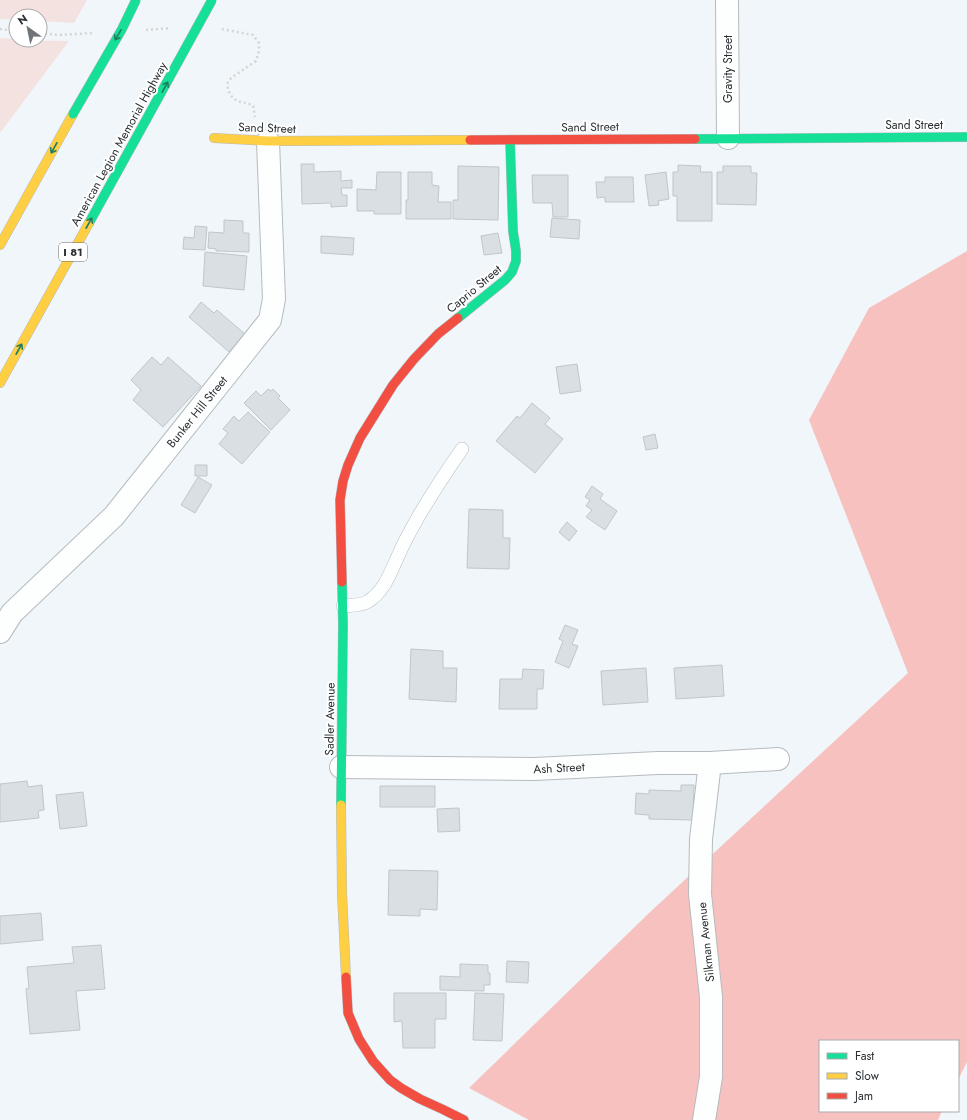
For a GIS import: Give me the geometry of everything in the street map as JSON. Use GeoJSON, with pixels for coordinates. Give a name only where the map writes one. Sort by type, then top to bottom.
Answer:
{"type":"FeatureCollection","features":[{"type":"Feature","properties":{"kind":"main road"},"geometry":{"type":"LineString","coordinates":[[0,245],[122,29],[136,0]]}},
{"type":"Feature","properties":{"kind":"main road","name":"American Legion Memorial Highway"},"geometry":{"type":"LineString","coordinates":[[0,383],[188,47],[212,0]]}},
{"type":"Feature","properties":{"kind":"main road","name":"Sand Street"},"geometry":{"type":"LineString","coordinates":[[214,138],[268,141],[967,137]]}},
{"type":"Feature","properties":{"kind":"main road","name":"Caprio Street"},"geometry":{"type":"LineString","coordinates":[[393,385],[414,359],[438,334],[505,280],[512,272],[516,261],[516,251],[510,140]]}},
{"type":"Feature","properties":{"kind":"main road","name":"Sadler Avenue"},"geometry":{"type":"LineString","coordinates":[[393,385],[360,438],[348,465],[343,481],[340,500],[343,606],[341,767],[342,892],[348,1013],[361,1044],[376,1067],[390,1081],[414,1097],[464,1120]]}},
{"type":"Feature","properties":{"kind":"street","name":"Gravity Street"},"geometry":{"type":"LineString","coordinates":[[727,0],[728,138]]}},
{"type":"Feature","properties":{"kind":"street","name":"Bunker Hill Street"},"geometry":{"type":"LineString","coordinates":[[0,632],[12,613],[114,516],[270,320],[274,299],[268,141]]}},
{"type":"Feature","properties":{"kind":"street","name":"Ash Street"},"geometry":{"type":"LineString","coordinates":[[341,767],[534,769],[658,763],[710,763],[778,759]]}},
{"type":"Feature","properties":{"kind":"street","name":"Silkman Avenue"},"geometry":{"type":"LineString","coordinates":[[704,1120],[711,1078],[712,997],[700,894],[701,839],[710,763]]}},
{"type":"Feature","properties":{"kind":"lane"},"geometry":{"type":"LineString","coordinates":[[343,606],[360,605],[367,602],[382,587],[389,577],[399,553],[436,486],[462,449]]}},
{"type":"Feature","properties":{"kind":"shaded area"},"geometry":{"type":"Polygon","coordinates":[[[0,0],[87,0],[74,23],[48,21],[48,8],[8,8],[8,20],[0,19],[0,0]]]}},
{"type":"Feature","properties":{"kind":"shaded area"},"geometry":{"type":"Polygon","coordinates":[[[0,38],[8,38],[8,48],[48,48],[48,41],[69,41],[0,133],[0,38]]]}},
{"type":"Feature","properties":{"kind":"shaded area"},"geometry":{"type":"Polygon","coordinates":[[[967,251],[967,1062],[959,1078],[959,1040],[819,1040],[819,1112],[942,1112],[938,1120],[529,1120],[469,1088],[648,914],[908,673],[809,420],[869,308],[967,251]]]}},
{"type":"Feature","properties":{"kind":"building"},"geometry":{"type":"Polygon","coordinates":[[[301,164],[314,164],[314,172],[341,171],[341,181],[352,180],[352,188],[341,188],[342,195],[347,195],[347,206],[331,207],[331,203],[302,204],[301,164]]]}},
{"type":"Feature","properties":{"kind":"building"},"geometry":{"type":"Polygon","coordinates":[[[678,165],[701,166],[700,172],[712,172],[712,221],[677,221],[677,196],[673,196],[673,172],[678,172],[678,165]]]}},
{"type":"Feature","properties":{"kind":"building"},"geometry":{"type":"Polygon","coordinates":[[[458,166],[499,167],[498,220],[453,219],[453,200],[458,200],[458,166]]]}},
{"type":"Feature","properties":{"kind":"building"},"geometry":{"type":"Polygon","coordinates":[[[723,166],[751,166],[751,173],[757,173],[756,205],[717,204],[717,172],[723,172],[723,166]]]}},
{"type":"Feature","properties":{"kind":"building"},"geometry":{"type":"Polygon","coordinates":[[[377,172],[401,172],[401,214],[374,214],[374,211],[357,211],[357,189],[376,190],[377,172]]]}},
{"type":"Feature","properties":{"kind":"building"},"geometry":{"type":"Polygon","coordinates":[[[408,172],[432,172],[432,185],[439,186],[438,202],[451,202],[451,219],[406,219],[408,172]]]}},
{"type":"Feature","properties":{"kind":"building"},"geometry":{"type":"Polygon","coordinates":[[[666,172],[669,199],[658,201],[659,205],[649,206],[645,175],[666,172]]]}},
{"type":"Feature","properties":{"kind":"building"},"geometry":{"type":"Polygon","coordinates":[[[532,175],[568,175],[568,217],[553,217],[552,203],[533,203],[532,175]]]}},
{"type":"Feature","properties":{"kind":"building"},"geometry":{"type":"Polygon","coordinates":[[[605,177],[633,177],[634,202],[605,202],[605,197],[597,198],[596,182],[605,182],[605,177]]]}},
{"type":"Feature","properties":{"kind":"building"},"geometry":{"type":"Polygon","coordinates":[[[552,218],[580,220],[579,239],[550,237],[552,218]]]}},
{"type":"Feature","properties":{"kind":"building"},"geometry":{"type":"Polygon","coordinates":[[[224,220],[243,221],[243,233],[249,233],[249,252],[216,251],[216,249],[208,248],[209,232],[224,233],[224,220]]]}},
{"type":"Feature","properties":{"kind":"building"},"geometry":{"type":"Polygon","coordinates":[[[195,226],[207,227],[205,250],[183,249],[184,237],[194,238],[195,226]]]}},
{"type":"Feature","properties":{"kind":"building"},"geometry":{"type":"Polygon","coordinates":[[[498,233],[502,253],[484,255],[481,236],[498,233]]]}},
{"type":"Feature","properties":{"kind":"building"},"geometry":{"type":"Polygon","coordinates":[[[321,236],[354,238],[353,255],[321,253],[321,236]]]}},
{"type":"Feature","properties":{"kind":"building"},"geometry":{"type":"Polygon","coordinates":[[[205,252],[247,256],[244,290],[203,286],[205,252]]]}},
{"type":"Feature","properties":{"kind":"building"},"geometry":{"type":"Polygon","coordinates":[[[201,302],[214,313],[217,310],[245,334],[229,352],[189,317],[201,302]]]}},
{"type":"Feature","properties":{"kind":"building"},"geometry":{"type":"Polygon","coordinates":[[[152,357],[161,365],[168,357],[201,386],[163,427],[133,400],[141,390],[131,380],[152,357]]]}},
{"type":"Feature","properties":{"kind":"building"},"geometry":{"type":"Polygon","coordinates":[[[577,364],[581,391],[560,394],[556,367],[577,364]]]}},
{"type":"Feature","properties":{"kind":"building"},"geometry":{"type":"Polygon","coordinates":[[[268,389],[271,391],[273,389],[280,396],[278,398],[290,410],[271,430],[244,403],[256,391],[261,396],[268,389]]]}},
{"type":"Feature","properties":{"kind":"building"},"geometry":{"type":"Polygon","coordinates":[[[532,403],[550,418],[545,424],[563,439],[535,473],[496,441],[517,416],[520,418],[532,403]]]}},
{"type":"Feature","properties":{"kind":"building"},"geometry":{"type":"Polygon","coordinates":[[[248,412],[270,432],[242,464],[219,444],[228,433],[223,429],[234,416],[239,421],[248,412]]]}},
{"type":"Feature","properties":{"kind":"building"},"geometry":{"type":"Polygon","coordinates":[[[655,434],[658,448],[646,450],[643,437],[655,434]]]}},
{"type":"Feature","properties":{"kind":"building"},"geometry":{"type":"Polygon","coordinates":[[[195,465],[207,465],[207,476],[195,476],[195,465]]]}},
{"type":"Feature","properties":{"kind":"building"},"geometry":{"type":"Polygon","coordinates":[[[198,477],[212,485],[195,513],[181,505],[198,477]]]}},
{"type":"Feature","properties":{"kind":"building"},"geometry":{"type":"Polygon","coordinates":[[[592,486],[603,494],[600,499],[617,511],[605,530],[586,517],[592,510],[586,506],[590,500],[585,497],[592,486]]]}},
{"type":"Feature","properties":{"kind":"building"},"geometry":{"type":"Polygon","coordinates":[[[469,509],[503,510],[503,538],[510,538],[509,569],[467,568],[469,509]]]}},
{"type":"Feature","properties":{"kind":"building"},"geometry":{"type":"Polygon","coordinates":[[[567,522],[577,531],[569,541],[559,532],[567,522]]]}},
{"type":"Feature","properties":{"kind":"building"},"geometry":{"type":"Polygon","coordinates":[[[565,625],[578,630],[572,644],[578,646],[569,668],[555,662],[563,641],[559,639],[565,625]]]}},
{"type":"Feature","properties":{"kind":"building"},"geometry":{"type":"Polygon","coordinates":[[[411,649],[443,651],[443,668],[457,668],[456,702],[409,699],[411,649]]]}},
{"type":"Feature","properties":{"kind":"building"},"geometry":{"type":"Polygon","coordinates":[[[722,665],[724,696],[676,699],[674,668],[722,665]]]}},
{"type":"Feature","properties":{"kind":"building"},"geometry":{"type":"Polygon","coordinates":[[[646,668],[648,702],[603,705],[601,671],[646,668]]]}},
{"type":"Feature","properties":{"kind":"building"},"geometry":{"type":"Polygon","coordinates":[[[523,669],[544,670],[543,689],[537,689],[537,709],[499,709],[500,679],[522,679],[523,669]]]}},
{"type":"Feature","properties":{"kind":"building"},"geometry":{"type":"Polygon","coordinates":[[[27,781],[28,787],[42,785],[44,810],[38,811],[39,818],[0,822],[0,784],[27,781]]]}},
{"type":"Feature","properties":{"kind":"building"},"geometry":{"type":"Polygon","coordinates":[[[681,785],[694,785],[693,820],[649,819],[649,815],[635,814],[636,793],[649,794],[649,790],[681,791],[681,785]]]}},
{"type":"Feature","properties":{"kind":"building"},"geometry":{"type":"Polygon","coordinates":[[[380,786],[435,786],[435,807],[380,807],[380,786]]]}},
{"type":"Feature","properties":{"kind":"building"},"geometry":{"type":"Polygon","coordinates":[[[83,792],[87,826],[60,829],[56,795],[83,792]]]}},
{"type":"Feature","properties":{"kind":"building"},"geometry":{"type":"Polygon","coordinates":[[[459,808],[460,831],[438,832],[437,809],[459,808]]]}},
{"type":"Feature","properties":{"kind":"building"},"geometry":{"type":"Polygon","coordinates":[[[389,870],[438,871],[437,910],[420,909],[420,916],[388,915],[389,870]]]}},
{"type":"Feature","properties":{"kind":"building"},"geometry":{"type":"Polygon","coordinates":[[[41,913],[43,940],[0,944],[0,916],[41,913]]]}},
{"type":"Feature","properties":{"kind":"building"},"geometry":{"type":"Polygon","coordinates":[[[101,945],[105,989],[76,991],[80,1030],[30,1034],[26,989],[29,988],[27,967],[74,963],[72,947],[101,945]]]}},
{"type":"Feature","properties":{"kind":"building"},"geometry":{"type":"Polygon","coordinates":[[[507,961],[529,962],[528,983],[506,982],[507,961]]]}},
{"type":"Feature","properties":{"kind":"building"},"geometry":{"type":"Polygon","coordinates":[[[460,964],[488,965],[490,985],[484,985],[484,991],[440,990],[440,976],[460,977],[460,964]]]}},
{"type":"Feature","properties":{"kind":"building"},"geometry":{"type":"Polygon","coordinates":[[[394,993],[446,993],[446,1019],[435,1019],[435,1048],[403,1048],[402,1021],[394,1022],[394,993]]]}},
{"type":"Feature","properties":{"kind":"building"},"geometry":{"type":"Polygon","coordinates":[[[475,993],[504,994],[502,1041],[473,1040],[475,993]]]}},
{"type":"Feature","properties":{"kind":"traffic: fast"},"geometry":{"type":"LineString","coordinates":[[73,114],[122,29],[136,0]]}},
{"type":"Feature","properties":{"kind":"traffic: fast"},"geometry":{"type":"LineString","coordinates":[[146,120],[212,0]]}},
{"type":"Feature","properties":{"kind":"traffic: fast"},"geometry":{"type":"LineString","coordinates":[[89,223],[146,120]]}},
{"type":"Feature","properties":{"kind":"traffic: fast"},"geometry":{"type":"LineString","coordinates":[[695,139],[967,137]]}},
{"type":"Feature","properties":{"kind":"traffic: fast"},"geometry":{"type":"LineString","coordinates":[[458,318],[505,280],[512,272],[516,261],[513,231],[510,140]]}},
{"type":"Feature","properties":{"kind":"traffic: fast"},"geometry":{"type":"LineString","coordinates":[[341,805],[342,582]]}},
{"type":"Feature","properties":{"kind":"traffic: slow"},"geometry":{"type":"LineString","coordinates":[[0,245],[73,114]]}},
{"type":"Feature","properties":{"kind":"traffic: slow"},"geometry":{"type":"LineString","coordinates":[[214,138],[268,141],[470,140]]}},
{"type":"Feature","properties":{"kind":"traffic: slow"},"geometry":{"type":"LineString","coordinates":[[0,383],[89,223]]}},
{"type":"Feature","properties":{"kind":"traffic: slow"},"geometry":{"type":"LineString","coordinates":[[341,805],[342,893],[346,977]]}},
{"type":"Feature","properties":{"kind":"traffic: jam"},"geometry":{"type":"LineString","coordinates":[[470,140],[695,139]]}},
{"type":"Feature","properties":{"kind":"traffic: jam"},"geometry":{"type":"LineString","coordinates":[[342,582],[340,500],[343,481],[348,465],[360,438],[393,385],[414,359],[438,334],[458,318]]}},
{"type":"Feature","properties":{"kind":"traffic: jam"},"geometry":{"type":"LineString","coordinates":[[346,977],[348,1013],[359,1039],[373,1061],[390,1080],[401,1088],[420,1099],[464,1120]]}}]}
